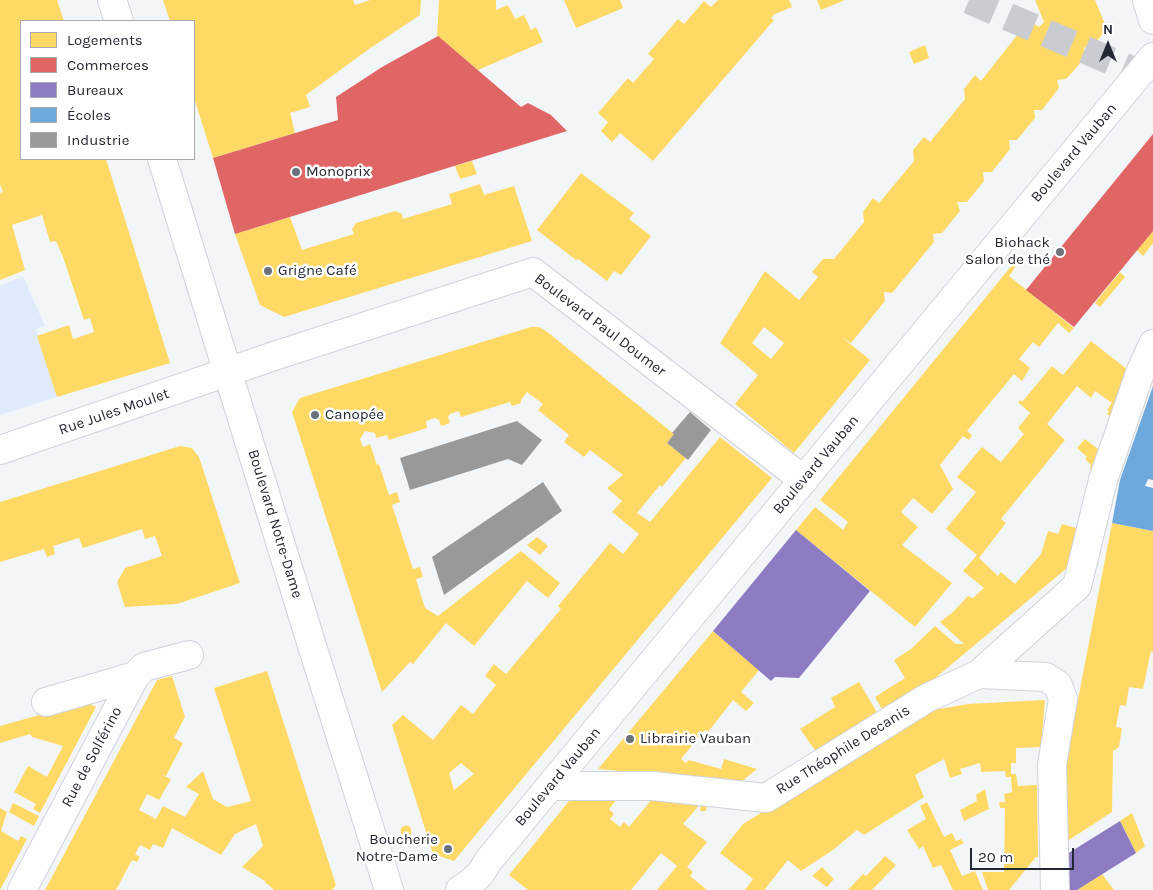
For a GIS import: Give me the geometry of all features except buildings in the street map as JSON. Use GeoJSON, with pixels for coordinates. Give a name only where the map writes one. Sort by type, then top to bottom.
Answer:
{"type":"FeatureCollection","features":[{"type":"Feature","properties":{"kind":"street"},"geometry":{"type":"LineString","coordinates":[[112,0],[119,20]]}},
{"type":"Feature","properties":{"kind":"street"},"geometry":{"type":"LineString","coordinates":[[1147,0],[1153,20]]}},
{"type":"Feature","properties":{"kind":"street","name":"Boulevard Vauban"},"geometry":{"type":"LineString","coordinates":[[470,882],[1153,58]]}},
{"type":"Feature","properties":{"kind":"street","name":"Boulevard Notre-Dame"},"geometry":{"type":"LineString","coordinates":[[162,160],[314,652],[390,890]]}},
{"type":"Feature","properties":{"kind":"street","name":"Boulevard Paul Doumer"},"geometry":{"type":"LineString","coordinates":[[228,373],[533,272],[804,480]]}},
{"type":"Feature","properties":{"kind":"street","name":"Rue Théophile Decanis"},"geometry":{"type":"LineString","coordinates":[[551,786],[653,786],[766,798],[927,698],[979,674],[1077,586],[1103,480],[1140,373],[1153,344]]}},
{"type":"Feature","properties":{"kind":"street","name":"Rue Jules Moulet"},"geometry":{"type":"LineString","coordinates":[[0,450],[228,373]]}},
{"type":"Feature","properties":{"kind":"street"},"geometry":{"type":"LineString","coordinates":[[46,702],[135,676],[144,667],[189,655]]}},
{"type":"Feature","properties":{"kind":"street","name":"Rue Théophile Decanis"},"geometry":{"type":"LineString","coordinates":[[979,674],[1046,677],[1058,685],[1063,699],[1052,765],[1051,886]]}},
{"type":"Feature","properties":{"kind":"street","name":"Rue de Solférino"},"geometry":{"type":"LineString","coordinates":[[22,890],[135,676]]}},
{"type":"Feature","properties":{"kind":"shaded area"},"geometry":{"type":"Polygon","coordinates":[[[23,276],[45,326],[36,329],[57,397],[0,415],[0,286],[23,276]]]}},
{"type":"Feature","properties":{"kind":"tunnel"},"geometry":{"type":"LineString","coordinates":[[969,0],[1153,79]]}},
{"type":"Feature","properties":{"kind":"place","name":"Monoprix"},"geometry":{"type":"Point","coordinates":[296,172]}},
{"type":"Feature","properties":{"kind":"place","name":"Biohack Salon de thé"},"geometry":{"type":"Point","coordinates":[1060,252]}},
{"type":"Feature","properties":{"kind":"place","name":"Grigne Café"},"geometry":{"type":"Point","coordinates":[268,271]}},
{"type":"Feature","properties":{"kind":"place","name":"Canopée"},"geometry":{"type":"Point","coordinates":[315,415]}},
{"type":"Feature","properties":{"kind":"place","name":"Librairie Vauban"},"geometry":{"type":"Point","coordinates":[630,739]}},
{"type":"Feature","properties":{"kind":"place","name":"Boucherie Notre-Dame"},"geometry":{"type":"Point","coordinates":[448,849]}}]}
